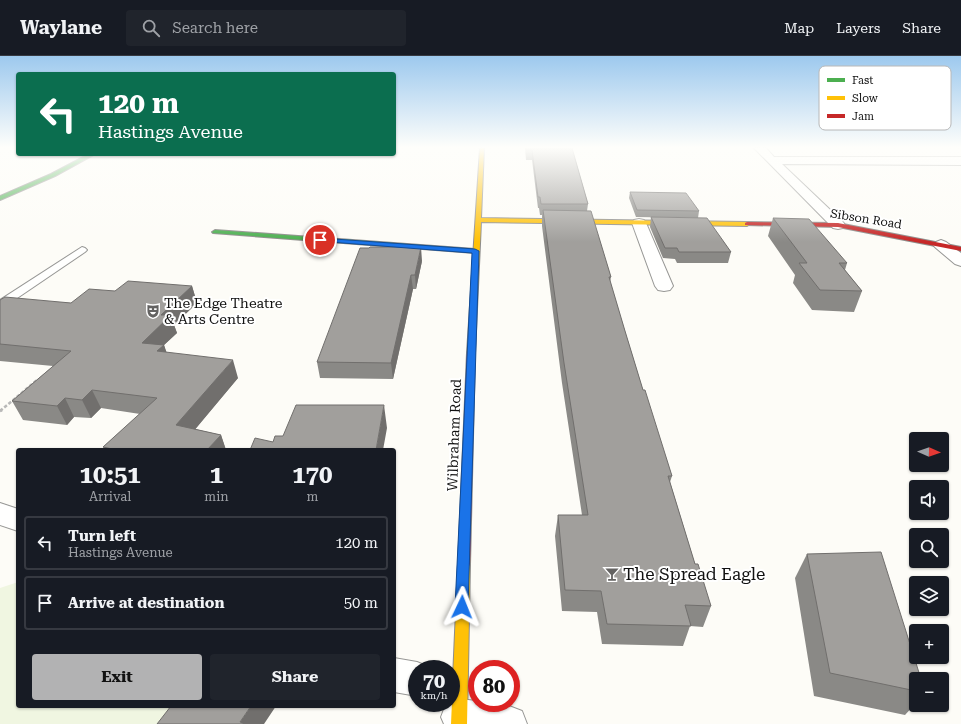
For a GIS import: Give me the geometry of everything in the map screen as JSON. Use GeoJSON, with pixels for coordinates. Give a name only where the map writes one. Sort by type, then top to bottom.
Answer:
{"type":"FeatureCollection","features":[{"type":"Feature","properties":{"kind":"main road"},"geometry":{"type":"LineString","coordinates":[[0,198],[43,179]]}},
{"type":"Feature","properties":{"kind":"main road","name":"Wilbraham Road"},"geometry":{"type":"LineString","coordinates":[[459,660],[475,251],[480,179]]}},
{"type":"Feature","properties":{"kind":"main road","name":"Sibson Road"},"geometry":{"type":"LineString","coordinates":[[478,220],[838,225],[961,249]]}},
{"type":"Feature","properties":{"kind":"main road"},"geometry":{"type":"LineString","coordinates":[[215,232],[475,251]]}},
{"type":"Feature","properties":{"kind":"street"},"geometry":{"type":"LineString","coordinates":[[791,179],[838,225]]}},
{"type":"Feature","properties":{"kind":"street"},"geometry":{"type":"LineString","coordinates":[[639,223],[664,286]]}},
{"type":"Feature","properties":{"kind":"street"},"geometry":{"type":"LineString","coordinates":[[940,245],[961,262]]}},
{"type":"Feature","properties":{"kind":"street"},"geometry":{"type":"LineString","coordinates":[[0,514],[16,519]]}},
{"type":"Feature","properties":{"kind":"street"},"geometry":{"type":"LineString","coordinates":[[396,675],[408,677]]}},
{"type":"Feature","properties":{"kind":"street"},"geometry":{"type":"LineString","coordinates":[[460,703],[509,724]]}},
{"type":"Feature","properties":{"kind":"lane"},"geometry":{"type":"LineString","coordinates":[[0,305],[82,250]]}},
{"type":"Feature","properties":{"kind":"path"},"geometry":{"type":"LineString","coordinates":[[0,411],[42,376]]}},
{"type":"Feature","properties":{"kind":"green space"},"geometry":{"type":"Polygon","coordinates":[[[16,583],[16,708],[176,708],[164,724],[0,724],[0,588],[16,583]]]}},
{"type":"Feature","properties":{"kind":"building"},"geometry":{"type":"Polygon","coordinates":[[[536,179],[581,179],[588,204],[541,204],[540,197],[538,197],[536,179]]]}},
{"type":"Feature","properties":{"kind":"building"},"geometry":{"type":"Polygon","coordinates":[[[630,192],[686,193],[699,211],[637,210],[630,192]]]}},
{"type":"Feature","properties":{"kind":"building"},"geometry":{"type":"Polygon","coordinates":[[[543,210],[591,211],[643,390],[645,390],[672,476],[668,476],[695,564],[698,564],[711,606],[685,605],[691,626],[607,624],[601,591],[565,590],[558,515],[588,515],[564,363],[543,210]]]}},
{"type":"Feature","properties":{"kind":"building"},"geometry":{"type":"Polygon","coordinates":[[[651,217],[707,218],[731,252],[679,252],[677,248],[665,248],[651,217]]]}},
{"type":"Feature","properties":{"kind":"building"},"geometry":{"type":"Polygon","coordinates":[[[773,218],[809,219],[847,263],[839,263],[862,291],[820,290],[799,263],[807,263],[773,218]]]}},
{"type":"Feature","properties":{"kind":"building"},"geometry":{"type":"Polygon","coordinates":[[[421,247],[415,275],[411,275],[391,363],[317,362],[360,248],[421,247]]]}},
{"type":"Feature","properties":{"kind":"building"},"geometry":{"type":"Polygon","coordinates":[[[128,281],[192,286],[161,315],[171,315],[142,343],[164,345],[157,351],[233,360],[176,425],[221,435],[209,448],[103,447],[157,398],[92,390],[82,400],[65,398],[57,406],[12,401],[71,351],[0,344],[0,300],[5,297],[71,303],[89,289],[115,291],[128,281]]]}},
{"type":"Feature","properties":{"kind":"building"},"geometry":{"type":"Polygon","coordinates":[[[296,405],[384,405],[376,448],[251,448],[255,438],[273,442],[275,436],[283,436],[296,405]]]}},
{"type":"Feature","properties":{"kind":"building"},"geometry":{"type":"Polygon","coordinates":[[[881,552],[909,641],[909,664],[916,664],[919,672],[909,672],[909,690],[830,673],[807,554],[881,552]]]}},
{"type":"Feature","properties":{"kind":"building"},"geometry":{"type":"Polygon","coordinates":[[[169,708],[250,708],[240,722],[245,724],[157,724],[169,708]]]}},
{"type":"Feature","properties":{"kind":"traffic: fast"},"geometry":{"type":"LineString","coordinates":[[0,198],[43,179]]}},
{"type":"Feature","properties":{"kind":"traffic: fast"},"geometry":{"type":"LineString","coordinates":[[215,232],[475,251]]}},
{"type":"Feature","properties":{"kind":"traffic: slow"},"geometry":{"type":"LineString","coordinates":[[471,353],[480,179]]}},
{"type":"Feature","properties":{"kind":"traffic: slow"},"geometry":{"type":"LineString","coordinates":[[478,220],[747,224]]}},
{"type":"Feature","properties":{"kind":"traffic: slow"},"geometry":{"type":"LineString","coordinates":[[459,724],[464,564]]}},
{"type":"Feature","properties":{"kind":"traffic: jam"},"geometry":{"type":"LineString","coordinates":[[747,224],[838,225],[961,249]]}},
{"type":"Feature","properties":{"kind":"traffic: jam"},"geometry":{"type":"LineString","coordinates":[[464,564],[471,353]]}},
{"type":"Feature","properties":{"kind":"place","name":"The Edge Theatre & Arts Centre"},"geometry":{"type":"Point","coordinates":[153,311]}},
{"type":"Feature","properties":{"kind":"place","name":"The Spread Eagle"},"geometry":{"type":"Point","coordinates":[612,574]}},
{"type":"Feature","properties":{"kind":"route"},"geometry":{"type":"LineString","coordinates":[[320,240],[475,251],[462,607]]}}]}
